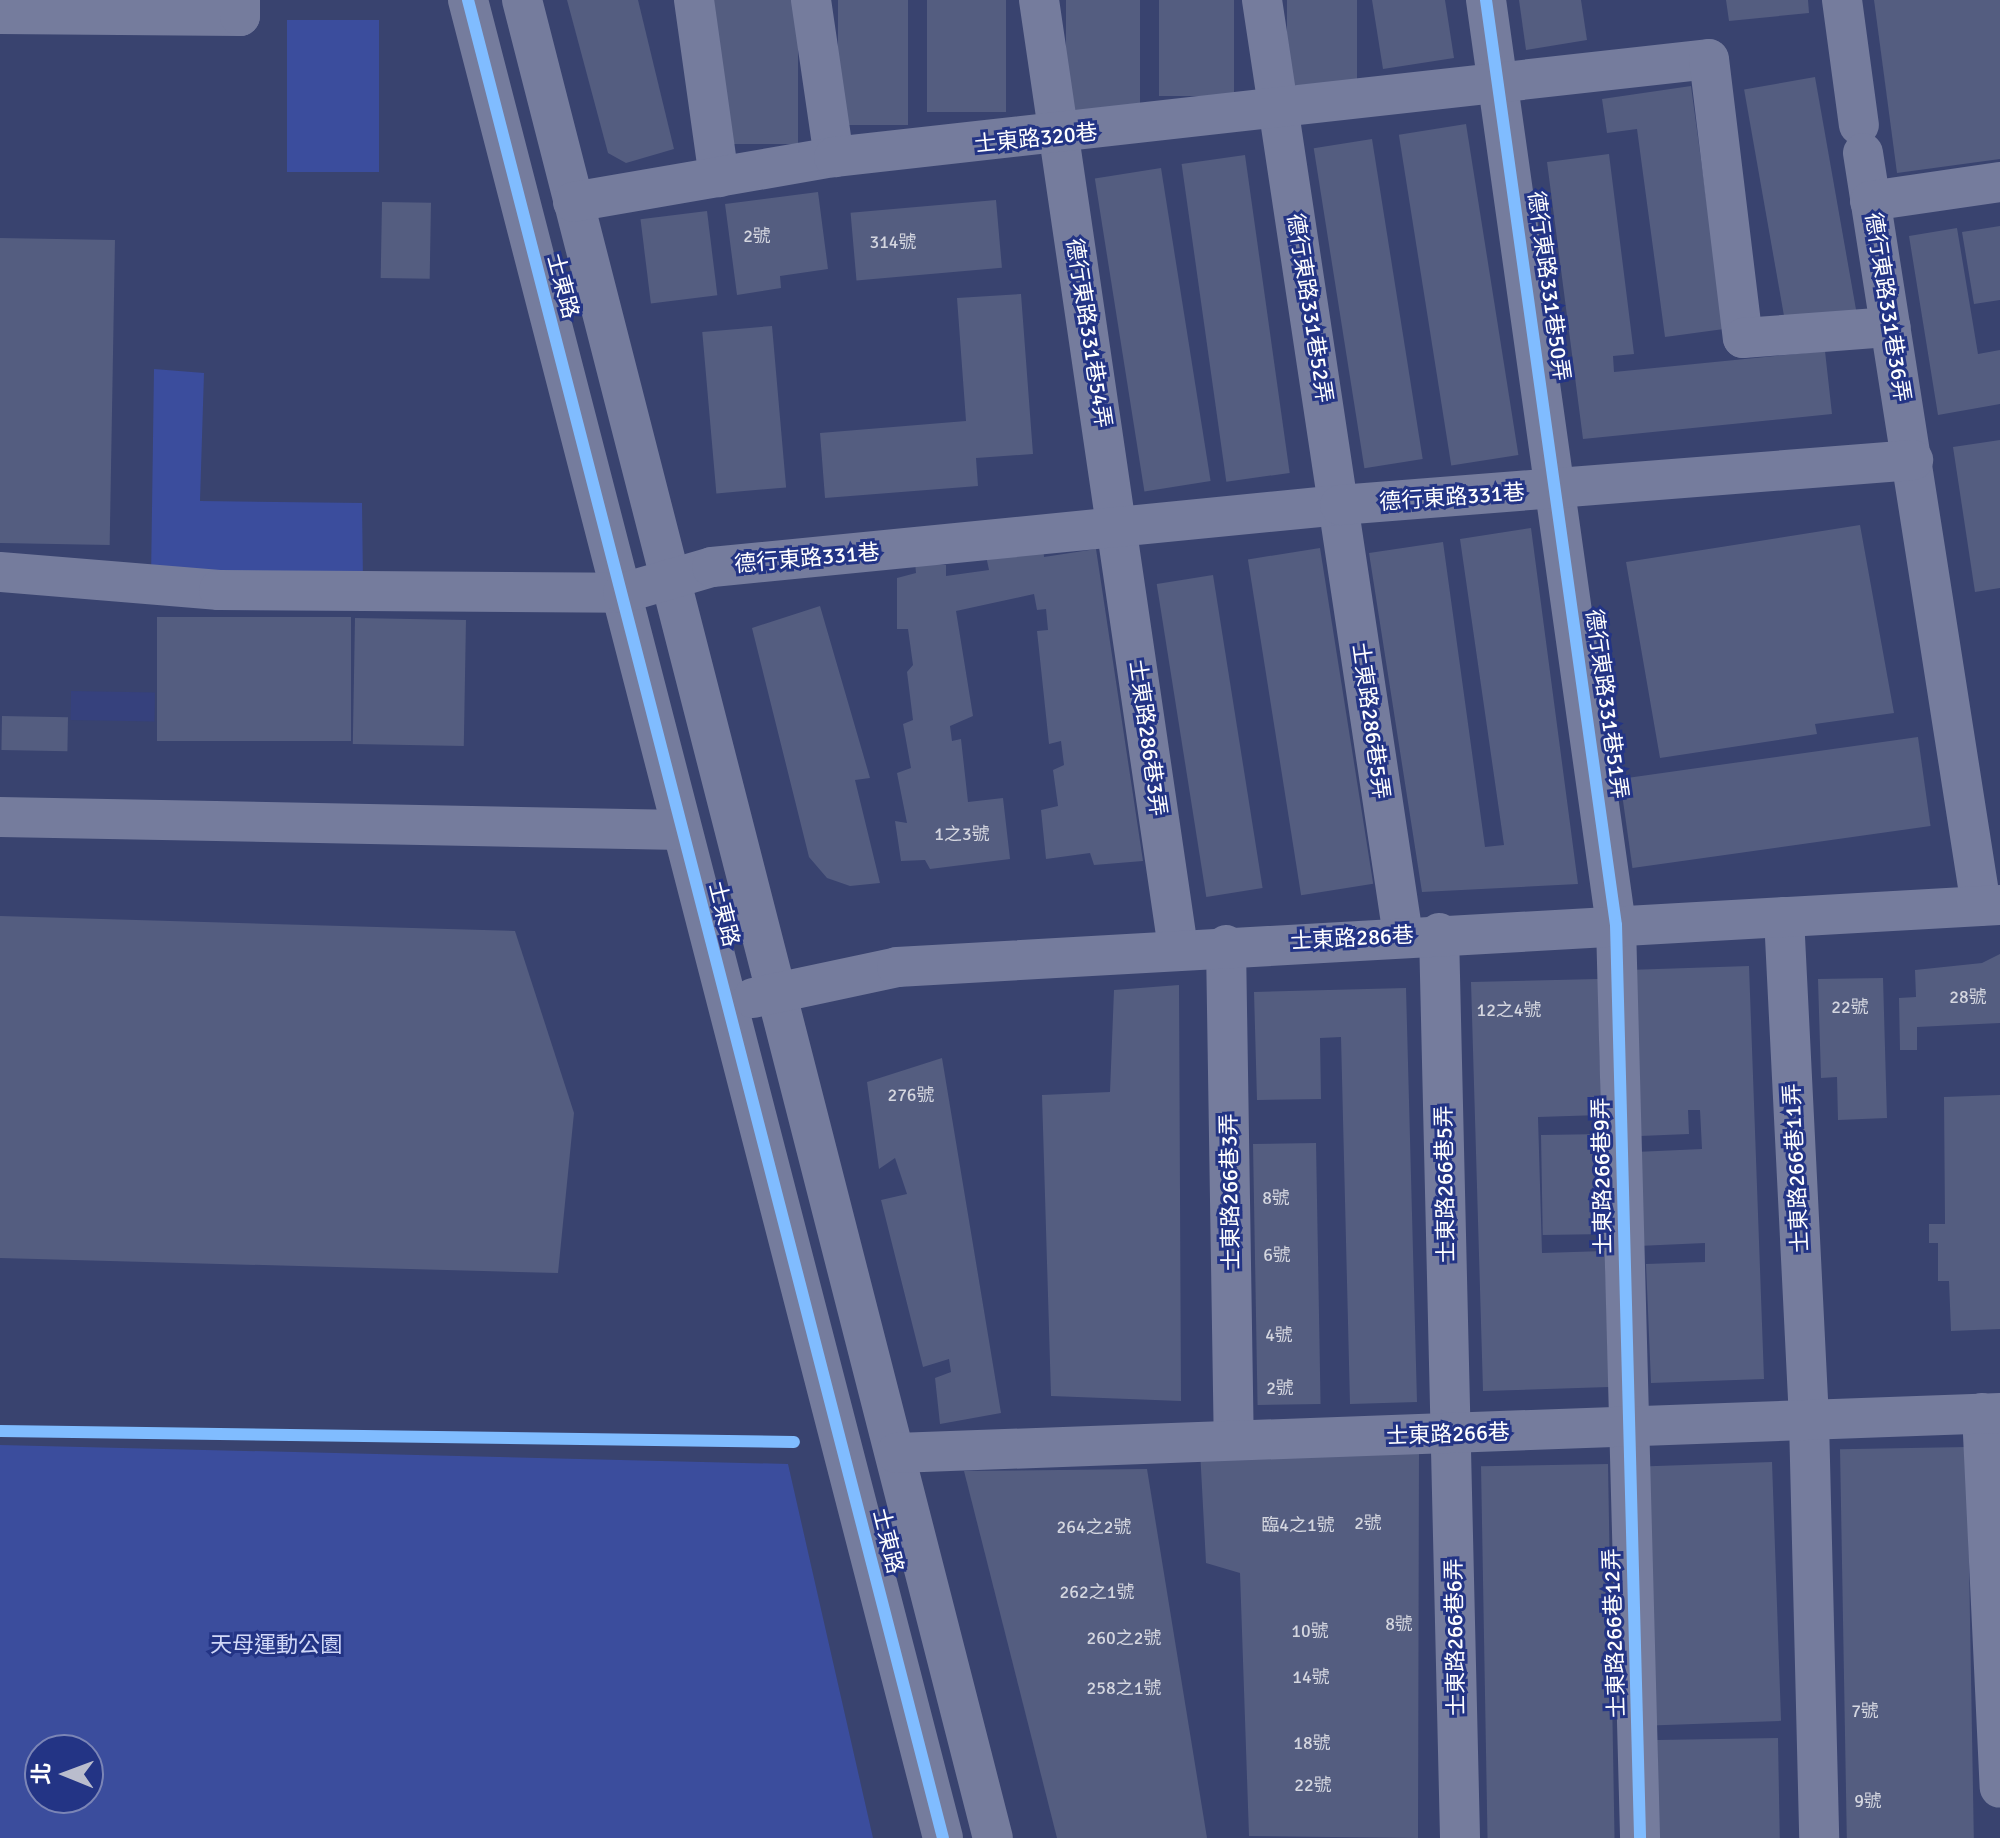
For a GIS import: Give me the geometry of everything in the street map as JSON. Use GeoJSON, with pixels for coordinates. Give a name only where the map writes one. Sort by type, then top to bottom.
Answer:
{"type":"FeatureCollection","features":[{"type":"Feature","properties":{"kind":"street"},"geometry":{"type":"LineString","coordinates":[[0,14],[240,16],[240,0]]}},
{"type":"Feature","properties":{"kind":"street","name":"士東路"},"geometry":{"type":"LineString","coordinates":[[468,0],[943,1838]]}},
{"type":"Feature","properties":{"kind":"street","name":"士東路"},"geometry":{"type":"LineString","coordinates":[[522,0],[673,578],[993,1838]]}},
{"type":"Feature","properties":{"kind":"street"},"geometry":{"type":"LineString","coordinates":[[694,0],[719,177]]}},
{"type":"Feature","properties":{"kind":"street"},"geometry":{"type":"LineString","coordinates":[[811,0],[834,157]]}},
{"type":"Feature","properties":{"kind":"street","name":"德行東路331巷54弄"},"geometry":{"type":"LineString","coordinates":[[1039,0],[1119,528]]}},
{"type":"Feature","properties":{"kind":"street","name":"德行東路331巷52弄"},"geometry":{"type":"LineString","coordinates":[[1262,0],[1340,505]]}},
{"type":"Feature","properties":{"kind":"street","name":"德行東路331巷50弄"},"geometry":{"type":"LineString","coordinates":[[1486,0],[1559,489]]}},
{"type":"Feature","properties":{"kind":"street","name":"德行東路331巷36弄"},"geometry":{"type":"LineString","coordinates":[[1842,0],[1870,201],[1913,460]]}},
{"type":"Feature","properties":{"kind":"street","name":"士東路320巷"},"geometry":{"type":"LineString","coordinates":[[573,202],[834,157],[1060,137],[1500,88],[1709,59],[1743,338],[1891,327]]}},
{"type":"Feature","properties":{"kind":"street"},"geometry":{"type":"LineString","coordinates":[[1870,201],[2000,182]]}},
{"type":"Feature","properties":{"kind":"street"},"geometry":{"type":"LineString","coordinates":[[1913,460],[1990,905]]}},
{"type":"Feature","properties":{"kind":"street","name":"德行東路331巷"},"geometry":{"type":"LineString","coordinates":[[0,572],[219,590],[623,593],[712,567],[1340,505],[1913,460]]}},
{"type":"Feature","properties":{"kind":"street","name":"德行東路331巷51弄"},"geometry":{"type":"LineString","coordinates":[[1559,489],[1616,925]]}},
{"type":"Feature","properties":{"kind":"street","name":"士東路286巷5弄"},"geometry":{"type":"LineString","coordinates":[[1340,505],[1421,935]]}},
{"type":"Feature","properties":{"kind":"street","name":"士東路286巷3弄"},"geometry":{"type":"LineString","coordinates":[[1119,528],[1178,948]]}},
{"type":"Feature","properties":{"kind":"street"},"geometry":{"type":"LineString","coordinates":[[0,817],[682,830]]}},
{"type":"Feature","properties":{"kind":"street","name":"士東路286巷"},"geometry":{"type":"LineString","coordinates":[[727,1006],[777,990],[897,967],[1226,945],[1990,905]]}},
{"type":"Feature","properties":{"kind":"street","name":"士東路266巷11弄"},"geometry":{"type":"LineString","coordinates":[[1784,917],[1809,1420]]}},
{"type":"Feature","properties":{"kind":"street","name":"士東路266巷9弄"},"geometry":{"type":"LineString","coordinates":[[1616,925],[1629,1427]]}},
{"type":"Feature","properties":{"kind":"street","name":"士東路266巷5弄"},"geometry":{"type":"LineString","coordinates":[[1421,935],[1450,1435]]}},
{"type":"Feature","properties":{"kind":"street","name":"士東路266巷3弄"},"geometry":{"type":"LineString","coordinates":[[1226,945],[1234,1440]]}},
{"type":"Feature","properties":{"kind":"street"},"geometry":{"type":"LineString","coordinates":[[1991,1413],[2000,1788]]}},
{"type":"Feature","properties":{"kind":"street","name":"士東路266巷"},"geometry":{"type":"LineString","coordinates":[[896,1453],[1991,1413]]}},
{"type":"Feature","properties":{"kind":"street"},"geometry":{"type":"LineString","coordinates":[[1809,1420],[1819,1838]]}},
{"type":"Feature","properties":{"kind":"street","name":"士東路266巷12弄"},"geometry":{"type":"LineString","coordinates":[[1629,1427],[1640,1838]]}},
{"type":"Feature","properties":{"kind":"street","name":"士東路266巷6弄"},"geometry":{"type":"LineString","coordinates":[[1450,1435],[1460,1838]]}},
{"type":"Feature","properties":{"kind":"green space"},"geometry":{"type":"Polygon","coordinates":[[[287,20],[379,20],[379,172],[287,172],[287,20]]]}},
{"type":"Feature","properties":{"kind":"green space"},"geometry":{"type":"Polygon","coordinates":[[[154,369],[204,373],[200,501],[362,503],[363,583],[151,579],[154,369]]]}},
{"type":"Feature","properties":{"kind":"green space","name":"天母運動公園"},"geometry":{"type":"Polygon","coordinates":[[[0,1445],[788,1464],[873,1838],[0,1838],[0,1445]]]}},
{"type":"Feature","properties":{"kind":"shaded area"},"geometry":{"type":"Polygon","coordinates":[[[71,691],[155,692],[154,721],[70,720],[71,691]]]}},
{"type":"Feature","properties":{"kind":"building"},"geometry":{"type":"Polygon","coordinates":[[[567,0],[638,0],[674,149],[626,163],[608,153],[567,0]]]}},
{"type":"Feature","properties":{"kind":"building"},"geometry":{"type":"Polygon","coordinates":[[[707,0],[798,0],[798,144],[707,144],[707,0]]]}},
{"type":"Feature","properties":{"kind":"building"},"geometry":{"type":"Polygon","coordinates":[[[838,0],[908,0],[908,125],[838,125],[838,0]]]}},
{"type":"Feature","properties":{"kind":"building"},"geometry":{"type":"Polygon","coordinates":[[[927,0],[1006,0],[1006,112],[927,112],[927,0]]]}},
{"type":"Feature","properties":{"kind":"building"},"geometry":{"type":"Polygon","coordinates":[[[1066,0],[1140,0],[1140,112],[1066,112],[1066,0]]]}},
{"type":"Feature","properties":{"kind":"building"},"geometry":{"type":"Polygon","coordinates":[[[1159,0],[1234,0],[1234,96],[1159,96],[1159,0]]]}},
{"type":"Feature","properties":{"kind":"building"},"geometry":{"type":"Polygon","coordinates":[[[1287,0],[1357,0],[1357,85],[1287,85],[1287,0]]]}},
{"type":"Feature","properties":{"kind":"building"},"geometry":{"type":"Polygon","coordinates":[[[1372,0],[1445,0],[1454,58],[1383,69],[1372,0]]]}},
{"type":"Feature","properties":{"kind":"building"},"geometry":{"type":"Polygon","coordinates":[[[1519,0],[1581,0],[1587,40],[1526,50],[1519,0]]]}},
{"type":"Feature","properties":{"kind":"building"},"geometry":{"type":"Polygon","coordinates":[[[1726,0],[1808,0],[1809,13],[1729,21],[1726,0]]]}},
{"type":"Feature","properties":{"kind":"building"},"geometry":{"type":"Polygon","coordinates":[[[1874,0],[2000,0],[2000,159],[1897,173],[1874,0]]]}},
{"type":"Feature","properties":{"kind":"building"},"geometry":{"type":"Polygon","coordinates":[[[1815,77],[1857,316],[1786,329],[1744,90],[1815,77]]]}},
{"type":"Feature","properties":{"kind":"building"},"geometry":{"type":"Polygon","coordinates":[[[1691,86],[1724,329],[1665,337],[1637,129],[1607,133],[1602,99],[1691,86]]]}},
{"type":"Feature","properties":{"kind":"building"},"geometry":{"type":"Polygon","coordinates":[[[1466,124],[1518,455],[1451,466],[1399,135],[1466,124]]]}},
{"type":"Feature","properties":{"kind":"building"},"geometry":{"type":"Polygon","coordinates":[[[1372,139],[1423,459],[1364,468],[1314,148],[1372,139]]]}},
{"type":"Feature","properties":{"kind":"building"},"geometry":{"type":"Polygon","coordinates":[[[1609,154],[1634,354],[1613,356],[1614,372],[1825,351],[1832,414],[1583,439],[1547,162],[1609,154]]]}},
{"type":"Feature","properties":{"kind":"building"},"geometry":{"type":"Polygon","coordinates":[[[1245,155],[1290,473],[1226,482],[1182,164],[1245,155]]]}},
{"type":"Feature","properties":{"kind":"building"},"geometry":{"type":"Polygon","coordinates":[[[1161,168],[1211,481],[1144,492],[1095,178],[1161,168]]]}},
{"type":"Feature","properties":{"kind":"building"},"geometry":{"type":"Polygon","coordinates":[[[818,192],[828,269],[780,276],[781,288],[737,295],[725,204],[818,192]]]}},
{"type":"Feature","properties":{"kind":"building"},"geometry":{"type":"Polygon","coordinates":[[[996,200],[1002,268],[856,280],[851,213],[996,200]]]}},
{"type":"Feature","properties":{"kind":"building"},"geometry":{"type":"Polygon","coordinates":[[[382,202],[431,203],[430,279],[381,278],[382,202]]]}},
{"type":"Feature","properties":{"kind":"building"},"geometry":{"type":"Polygon","coordinates":[[[707,211],[717,295],[651,304],[640,219],[707,211]]]}},
{"type":"Feature","properties":{"kind":"building"},"geometry":{"type":"Polygon","coordinates":[[[2000,226],[2000,300],[1974,304],[1962,232],[2000,226]]]}},
{"type":"Feature","properties":{"kind":"building"},"geometry":{"type":"Polygon","coordinates":[[[1957,228],[1978,354],[2000,350],[2000,404],[1938,415],[1909,236],[1957,228]]]}},
{"type":"Feature","properties":{"kind":"building"},"geometry":{"type":"Polygon","coordinates":[[[0,238],[115,240],[110,545],[0,543],[0,238]]]}},
{"type":"Feature","properties":{"kind":"building"},"geometry":{"type":"Polygon","coordinates":[[[1021,294],[1033,454],[976,458],[978,486],[825,498],[820,433],[966,421],[957,298],[1021,294]]]}},
{"type":"Feature","properties":{"kind":"building"},"geometry":{"type":"Polygon","coordinates":[[[772,326],[786,487],[716,493],[702,332],[772,326]]]}},
{"type":"Feature","properties":{"kind":"building"},"geometry":{"type":"Polygon","coordinates":[[[2000,440],[2000,588],[1975,592],[1953,447],[2000,440]]]}},
{"type":"Feature","properties":{"kind":"building"},"geometry":{"type":"Polygon","coordinates":[[[1860,525],[1894,713],[1815,724],[1817,734],[1660,758],[1626,562],[1860,525]]]}},
{"type":"Feature","properties":{"kind":"building"},"geometry":{"type":"Polygon","coordinates":[[[1531,528],[1578,884],[1422,892],[1369,553],[1443,542],[1485,847],[1504,845],[1460,539],[1531,528]]]}},
{"type":"Feature","properties":{"kind":"building"},"geometry":{"type":"Polygon","coordinates":[[[1043,545],[1044,557],[1096,549],[1143,861],[1094,865],[1090,853],[1046,859],[1041,810],[1058,806],[1053,770],[1064,765],[1061,741],[1049,744],[1037,631],[1048,630],[1046,609],[1037,610],[1034,594],[956,611],[973,716],[950,726],[952,741],[961,739],[968,802],[1003,798],[1010,859],[930,869],[925,860],[901,861],[895,821],[907,823],[897,773],[911,768],[903,724],[913,720],[907,672],[913,665],[908,629],[897,629],[897,578],[916,573],[915,562],[946,565],[946,576],[989,570],[986,556],[1043,545]]]}},
{"type":"Feature","properties":{"kind":"building"},"geometry":{"type":"Polygon","coordinates":[[[1320,548],[1373,884],[1301,895],[1248,559],[1320,548]]]}},
{"type":"Feature","properties":{"kind":"building"},"geometry":{"type":"Polygon","coordinates":[[[1213,575],[1263,888],[1206,897],[1157,584],[1213,575]]]}},
{"type":"Feature","properties":{"kind":"building"},"geometry":{"type":"Polygon","coordinates":[[[820,606],[870,778],[855,780],[880,883],[850,886],[827,878],[809,857],[752,628],[820,606]]]}},
{"type":"Feature","properties":{"kind":"building"},"geometry":{"type":"Polygon","coordinates":[[[157,617],[351,617],[351,741],[157,741],[157,617]]]}},
{"type":"Feature","properties":{"kind":"building"},"geometry":{"type":"Polygon","coordinates":[[[355,618],[466,620],[464,746],[353,744],[355,618]]]}},
{"type":"Feature","properties":{"kind":"building"},"geometry":{"type":"Polygon","coordinates":[[[2,716],[68,717],[67,751],[1,750],[2,716]]]}},
{"type":"Feature","properties":{"kind":"building"},"geometry":{"type":"Polygon","coordinates":[[[1918,737],[1931,826],[1632,868],[1620,779],[1918,737]]]}},
{"type":"Feature","properties":{"kind":"building"},"geometry":{"type":"Polygon","coordinates":[[[0,916],[515,931],[574,1113],[558,1273],[0,1258],[0,916]]]}},
{"type":"Feature","properties":{"kind":"building"},"geometry":{"type":"Polygon","coordinates":[[[2000,954],[2000,1023],[1917,1027],[1917,1050],[1900,1050],[1899,998],[1916,997],[1915,970],[1982,963],[2000,954]]]}},
{"type":"Feature","properties":{"kind":"building"},"geometry":{"type":"Polygon","coordinates":[[[1749,966],[1764,1379],[1651,1383],[1646,1264],[1705,1262],[1705,1243],[1638,1246],[1635,1152],[1702,1149],[1700,1110],[1688,1110],[1689,1134],[1640,1136],[1627,970],[1749,966]]]}},
{"type":"Feature","properties":{"kind":"building"},"geometry":{"type":"Polygon","coordinates":[[[1883,978],[1887,1118],[1838,1120],[1837,1077],[1821,1078],[1818,979],[1883,978]]]}},
{"type":"Feature","properties":{"kind":"building"},"geometry":{"type":"Polygon","coordinates":[[[1598,979],[1601,1115],[1538,1117],[1542,1253],[1605,1251],[1609,1387],[1483,1391],[1471,982],[1598,979]]]}},
{"type":"Feature","properties":{"kind":"building"},"geometry":{"type":"Polygon","coordinates":[[[1179,985],[1181,1401],[1051,1396],[1042,1095],[1110,1092],[1114,990],[1179,985]]]}},
{"type":"Feature","properties":{"kind":"building"},"geometry":{"type":"Polygon","coordinates":[[[1406,988],[1417,1402],[1350,1404],[1341,1037],[1320,1038],[1321,1099],[1257,1100],[1254,992],[1406,988]]]}},
{"type":"Feature","properties":{"kind":"building"},"geometry":{"type":"Polygon","coordinates":[[[942,1058],[1001,1413],[940,1424],[935,1378],[951,1372],[949,1359],[923,1367],[881,1200],[907,1194],[895,1158],[879,1169],[867,1082],[942,1058]]]}},
{"type":"Feature","properties":{"kind":"building"},"geometry":{"type":"Polygon","coordinates":[[[2000,1095],[2000,1329],[1951,1331],[1949,1281],[1938,1281],[1938,1243],[1929,1243],[1929,1224],[1945,1224],[1944,1097],[2000,1095]]]}},
{"type":"Feature","properties":{"kind":"building"},"geometry":{"type":"Polygon","coordinates":[[[1605,1134],[1607,1234],[1543,1235],[1541,1135],[1605,1134]]]}},
{"type":"Feature","properties":{"kind":"building"},"geometry":{"type":"Polygon","coordinates":[[[1316,1143],[1321,1404],[1258,1405],[1253,1144],[1316,1143]]]}},
{"type":"Feature","properties":{"kind":"building"},"geometry":{"type":"Polygon","coordinates":[[[1967,1447],[1974,1838],[1847,1838],[1840,1449],[1967,1447]]]}},
{"type":"Feature","properties":{"kind":"building"},"geometry":{"type":"Polygon","coordinates":[[[1419,1449],[1418,1838],[1249,1836],[1240,1573],[1206,1563],[1200,1450],[1419,1449]]]}},
{"type":"Feature","properties":{"kind":"building"},"geometry":{"type":"Polygon","coordinates":[[[1772,1462],[1781,1721],[1651,1725],[1642,1467],[1772,1462]]]}},
{"type":"Feature","properties":{"kind":"building"},"geometry":{"type":"Polygon","coordinates":[[[1608,1464],[1615,1838],[1488,1838],[1481,1466],[1608,1464]]]}},
{"type":"Feature","properties":{"kind":"building"},"geometry":{"type":"Polygon","coordinates":[[[1147,1469],[1207,1838],[1057,1838],[964,1471],[1147,1469]]]}},
{"type":"Feature","properties":{"kind":"building"},"geometry":{"type":"Polygon","coordinates":[[[1778,1738],[1780,1838],[1659,1838],[1657,1740],[1778,1738]]]}},
{"type":"Feature","properties":{"kind":"cycle path"},"geometry":{"type":"LineString","coordinates":[[468,0],[943,1838]]}},
{"type":"Feature","properties":{"kind":"cycle path"},"geometry":{"type":"LineString","coordinates":[[1486,0],[1616,925],[1640,1838]]}},
{"type":"Feature","properties":{"kind":"cycle path"},"geometry":{"type":"LineString","coordinates":[[0,1431],[794,1442]]}}]}
